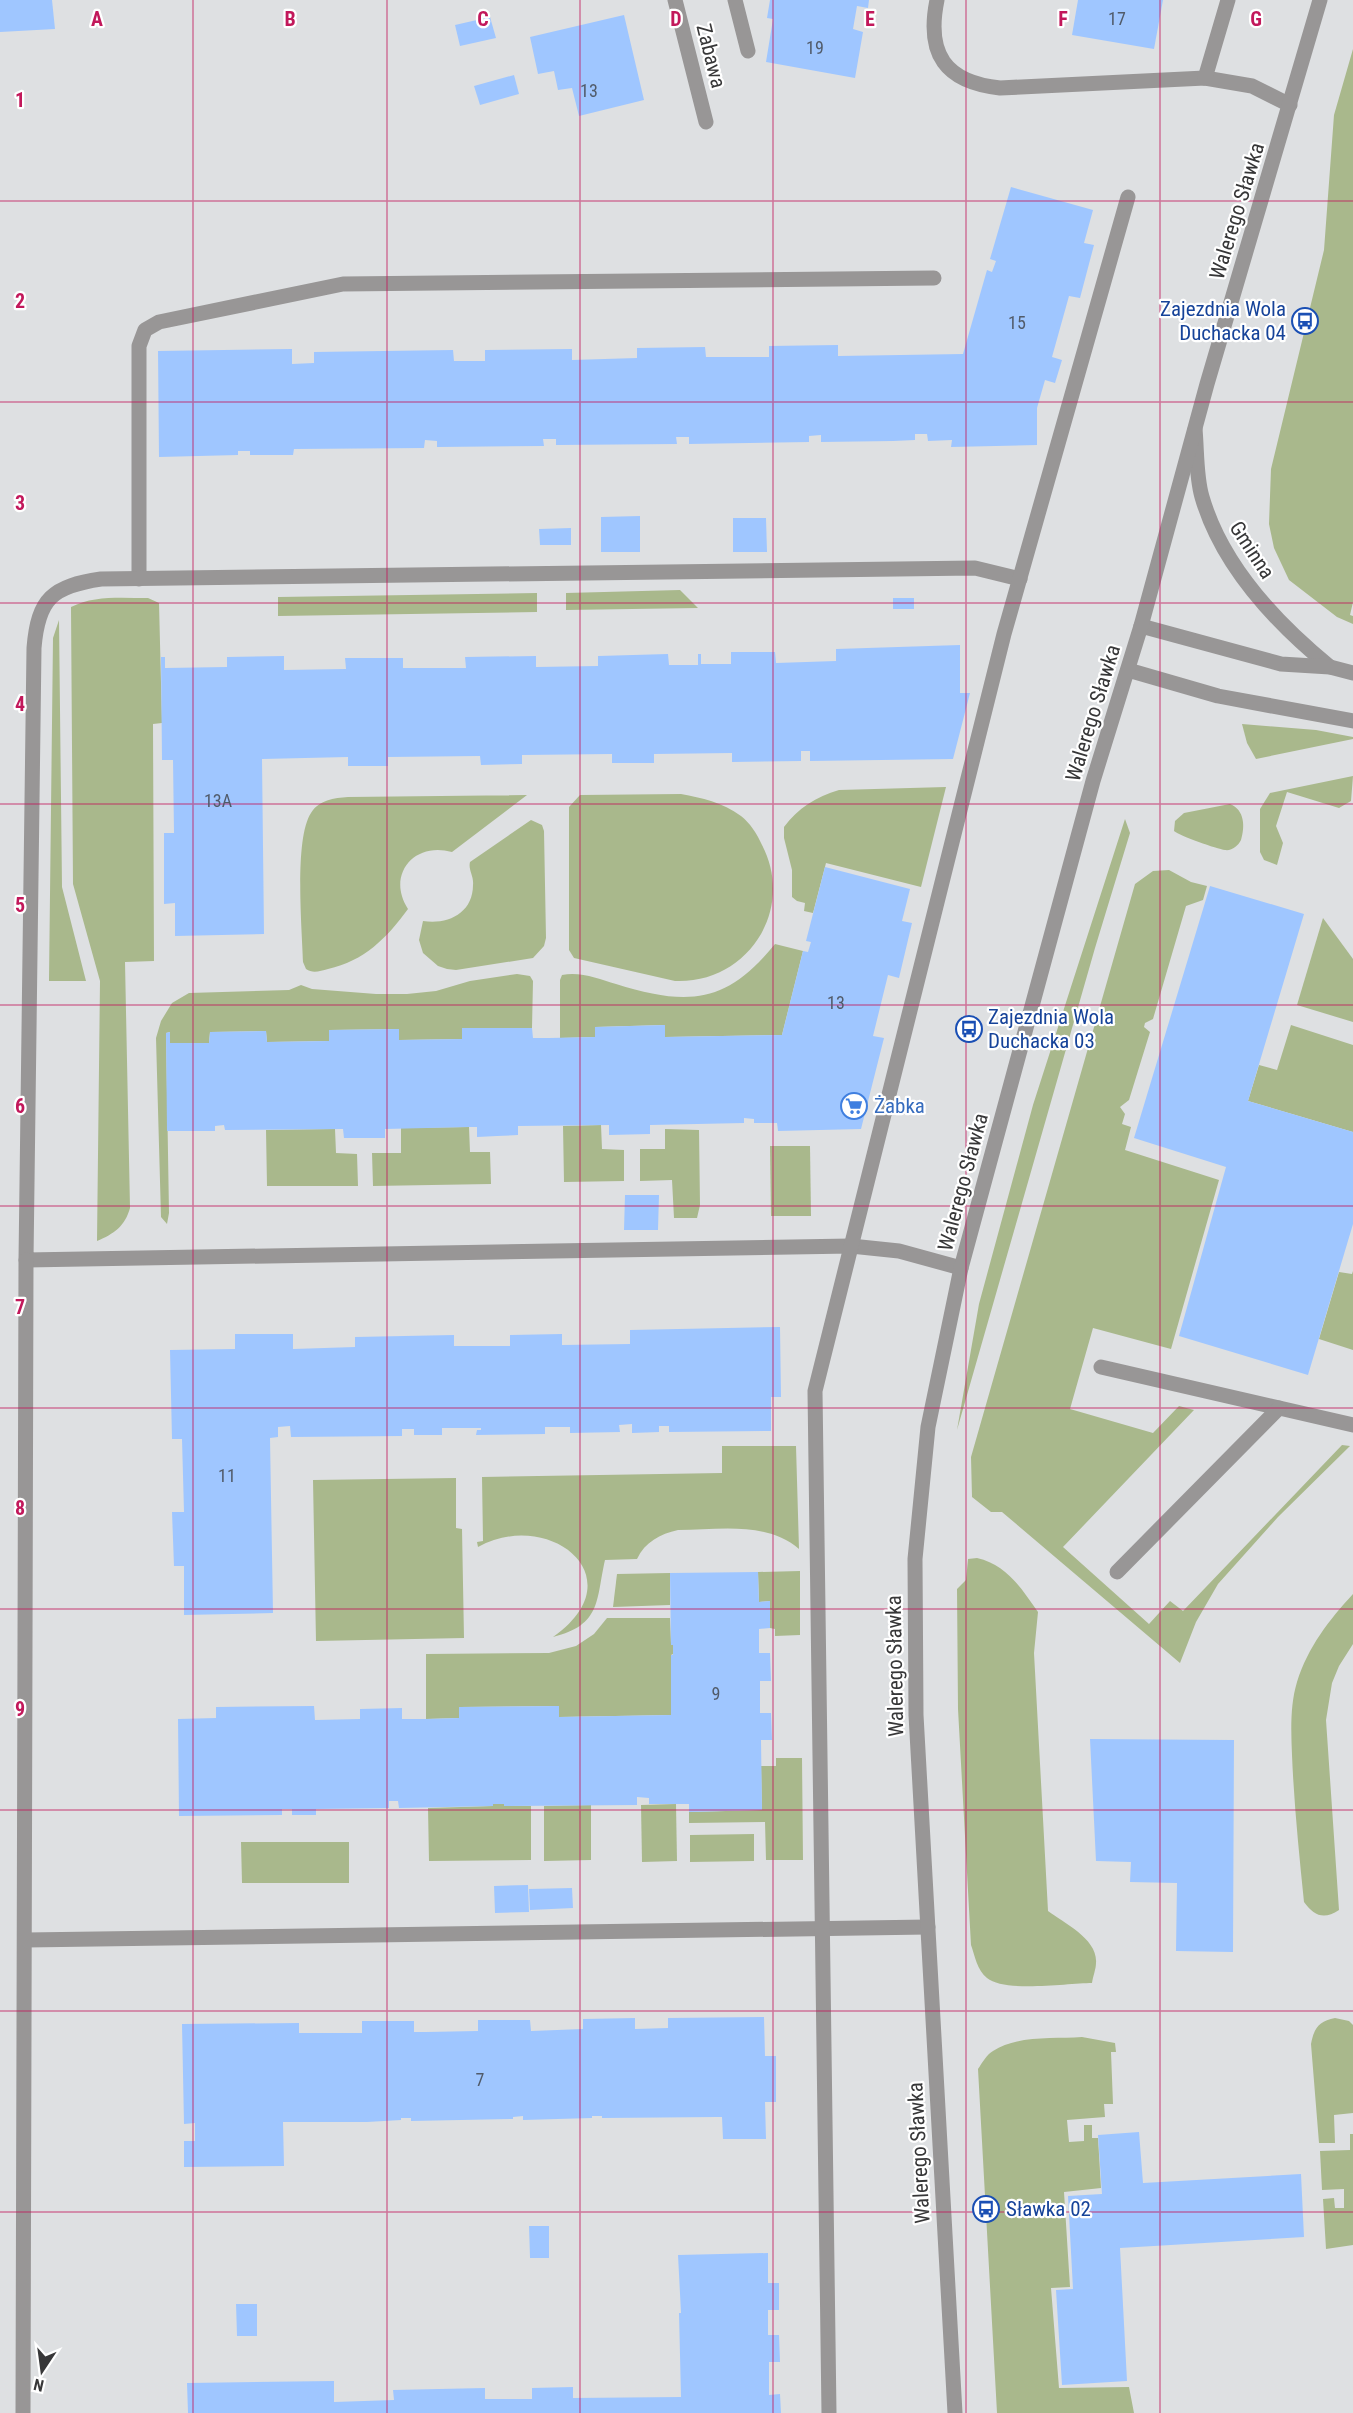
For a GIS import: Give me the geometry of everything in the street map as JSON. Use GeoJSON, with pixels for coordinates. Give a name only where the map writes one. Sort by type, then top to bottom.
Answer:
{"type":"FeatureCollection","features":[{"type":"Feature","properties":{"kind":"street","name":"Zabawa"},"geometry":{"type":"LineString","coordinates":[[675,0],[706,122]]}},
{"type":"Feature","properties":{"kind":"street"},"geometry":{"type":"LineString","coordinates":[[735,0],[748,51]]}},
{"type":"Feature","properties":{"kind":"street"},"geometry":{"type":"LineString","coordinates":[[937,0],[933,18],[935,45],[951,72],[974,85],[1000,88],[1205,78],[1252,86],[1290,105]]}},
{"type":"Feature","properties":{"kind":"street"},"geometry":{"type":"LineString","coordinates":[[1205,78],[1228,0]]}},
{"type":"Feature","properties":{"kind":"street","name":"Walerego Sławka"},"geometry":{"type":"LineString","coordinates":[[955,2413],[916,1715],[915,1559],[928,1426],[961,1268],[1093,781],[1141,626],[1195,427],[1320,0]]}},
{"type":"Feature","properties":{"kind":"street"},"geometry":{"type":"LineString","coordinates":[[829,2413],[815,1390],[1004,634],[1128,197]]}},
{"type":"Feature","properties":{"kind":"street"},"geometry":{"type":"LineString","coordinates":[[139,579],[138,346],[145,330],[159,322],[343,284],[934,278]]}},
{"type":"Feature","properties":{"kind":"street","name":"Gminna"},"geometry":{"type":"LineString","coordinates":[[1195,427],[1201,495],[1213,530],[1252,591],[1302,644],[1330,667]]}},
{"type":"Feature","properties":{"kind":"street"},"geometry":{"type":"LineString","coordinates":[[23,2413],[26,1260],[34,648],[38,616],[51,597],[70,585],[101,579],[975,567],[1020,579]]}},
{"type":"Feature","properties":{"kind":"street","name":"Gminna"},"geometry":{"type":"LineString","coordinates":[[1141,626],[1281,664],[1330,667],[1353,673]]}},
{"type":"Feature","properties":{"kind":"street"},"geometry":{"type":"LineString","coordinates":[[1128,670],[1218,696],[1353,721]]}},
{"type":"Feature","properties":{"kind":"street"},"geometry":{"type":"LineString","coordinates":[[26,1260],[851,1246],[899,1251],[961,1268]]}},
{"type":"Feature","properties":{"kind":"street"},"geometry":{"type":"LineString","coordinates":[[1101,1367],[1353,1425]]}},
{"type":"Feature","properties":{"kind":"street"},"geometry":{"type":"LineString","coordinates":[[1117,1572],[1279,1408]]}},
{"type":"Feature","properties":{"kind":"street"},"geometry":{"type":"LineString","coordinates":[[26,1940],[928,1927]]}},
{"type":"Feature","properties":{"kind":"green space"},"geometry":{"type":"Polygon","coordinates":[[[1353,49],[1353,602],[1350,615],[1353,616],[1353,624],[1337,617],[1289,580],[1274,548],[1269,524],[1271,469],[1324,250],[1334,115],[1353,49]]]}},
{"type":"Feature","properties":{"kind":"green space"},"geometry":{"type":"Polygon","coordinates":[[[680,590],[698,608],[566,610],[566,593],[680,590]]]}},
{"type":"Feature","properties":{"kind":"green space"},"geometry":{"type":"Polygon","coordinates":[[[537,593],[537,612],[278,616],[278,597],[537,593]]]}},
{"type":"Feature","properties":{"kind":"green space"},"geometry":{"type":"Polygon","coordinates":[[[148,598],[159,603],[162,723],[153,724],[154,961],[125,962],[130,1208],[118,1229],[97,1241],[100,981],[73,884],[71,607],[99,599],[148,598]]]}},
{"type":"Feature","properties":{"kind":"green space"},"geometry":{"type":"Polygon","coordinates":[[[59,620],[62,887],[86,981],[49,981],[53,638],[59,620]]]}},
{"type":"Feature","properties":{"kind":"green space"},"geometry":{"type":"Polygon","coordinates":[[[1242,724],[1316,730],[1353,737],[1353,739],[1256,759],[1247,743],[1242,724]]]}},
{"type":"Feature","properties":{"kind":"green space"},"geometry":{"type":"Polygon","coordinates":[[[1353,776],[1351,801],[1339,808],[1287,792],[1276,826],[1283,843],[1277,865],[1264,860],[1260,852],[1260,809],[1270,793],[1353,776]]]}},
{"type":"Feature","properties":{"kind":"green space"},"geometry":{"type":"Polygon","coordinates":[[[946,787],[921,887],[826,863],[813,913],[804,911],[805,903],[792,897],[792,870],[784,838],[784,827],[808,804],[839,790],[946,787]]]}},
{"type":"Feature","properties":{"kind":"green space"},"geometry":{"type":"Polygon","coordinates":[[[681,794],[727,807],[741,816],[758,837],[771,870],[773,894],[768,917],[758,939],[743,956],[724,970],[701,979],[675,981],[574,958],[569,950],[569,807],[580,795],[681,794]]]}},
{"type":"Feature","properties":{"kind":"green space"},"geometry":{"type":"Polygon","coordinates":[[[527,795],[452,852],[426,851],[407,864],[400,884],[408,909],[374,947],[341,965],[317,972],[306,969],[303,962],[301,907],[302,842],[311,813],[318,805],[332,799],[348,797],[527,795]]]}},
{"type":"Feature","properties":{"kind":"green space"},"geometry":{"type":"Polygon","coordinates":[[[1230,804],[1239,810],[1243,819],[1241,840],[1232,849],[1214,847],[1174,831],[1175,821],[1184,813],[1230,804]]]}},
{"type":"Feature","properties":{"kind":"green space"},"geometry":{"type":"Polygon","coordinates":[[[1125,819],[1130,833],[957,1430],[979,1304],[1033,1105],[1125,819]]]}},
{"type":"Feature","properties":{"kind":"green space"},"geometry":{"type":"Polygon","coordinates":[[[531,820],[542,825],[544,831],[546,938],[544,946],[533,958],[456,970],[438,966],[423,953],[419,940],[423,921],[450,919],[464,910],[472,895],[470,862],[531,820]]]}},
{"type":"Feature","properties":{"kind":"green space"},"geometry":{"type":"Polygon","coordinates":[[[1169,870],[1191,882],[1207,886],[1203,900],[1186,906],[1153,1019],[1145,1023],[1144,1027],[1150,1032],[1129,1100],[1120,1107],[1125,1114],[1122,1124],[1131,1127],[1125,1150],[1219,1180],[1171,1349],[1093,1328],[1070,1409],[1153,1433],[1179,1406],[1194,1410],[1063,1547],[1149,1624],[1170,1601],[1183,1611],[1342,1445],[1350,1446],[1278,1517],[1218,1584],[1196,1622],[1180,1663],[1002,1512],[991,1512],[972,1497],[971,1457],[1135,884],[1153,871],[1169,870]]]}},
{"type":"Feature","properties":{"kind":"green space"},"geometry":{"type":"Polygon","coordinates":[[[1323,918],[1353,959],[1353,1022],[1297,1005],[1323,918]]]}},
{"type":"Feature","properties":{"kind":"green space"},"geometry":{"type":"Polygon","coordinates":[[[775,944],[803,951],[782,1035],[665,1037],[664,1025],[595,1027],[595,1037],[560,1038],[560,980],[562,975],[589,976],[664,996],[704,995],[722,989],[739,979],[775,944]]]}},
{"type":"Feature","properties":{"kind":"green space"},"geometry":{"type":"Polygon","coordinates":[[[517,974],[530,976],[533,981],[532,1028],[463,1028],[462,1039],[399,1040],[399,1029],[329,1030],[329,1041],[267,1042],[266,1031],[210,1032],[209,1043],[170,1043],[170,1032],[166,1033],[169,1213],[167,1224],[161,1217],[156,1038],[161,1021],[172,1003],[189,993],[289,990],[301,985],[312,989],[407,994],[436,991],[470,981],[517,974]]]}},
{"type":"Feature","properties":{"kind":"green space"},"geometry":{"type":"Polygon","coordinates":[[[1291,1025],[1353,1045],[1353,1132],[1248,1101],[1259,1065],[1277,1070],[1291,1025]]]}},
{"type":"Feature","properties":{"kind":"green space"},"geometry":{"type":"Polygon","coordinates":[[[601,1125],[602,1149],[624,1150],[624,1181],[564,1182],[563,1126],[601,1125]]]}},
{"type":"Feature","properties":{"kind":"green space"},"geometry":{"type":"Polygon","coordinates":[[[469,1127],[470,1152],[490,1152],[491,1184],[373,1186],[372,1153],[401,1153],[401,1128],[469,1127]]]}},
{"type":"Feature","properties":{"kind":"green space"},"geometry":{"type":"Polygon","coordinates":[[[335,1129],[336,1153],[357,1154],[358,1186],[267,1186],[266,1130],[335,1129]]]}},
{"type":"Feature","properties":{"kind":"green space"},"geometry":{"type":"Polygon","coordinates":[[[665,1129],[699,1130],[700,1205],[697,1218],[674,1218],[672,1180],[640,1181],[640,1149],[665,1149],[665,1129]]]}},
{"type":"Feature","properties":{"kind":"green space"},"geometry":{"type":"Polygon","coordinates":[[[770,1146],[810,1146],[811,1216],[771,1216],[770,1146]]]}},
{"type":"Feature","properties":{"kind":"green space"},"geometry":{"type":"Polygon","coordinates":[[[1353,1271],[1353,1350],[1319,1339],[1339,1272],[1352,1274],[1353,1271]]]}},
{"type":"Feature","properties":{"kind":"green space"},"geometry":{"type":"Polygon","coordinates":[[[722,1446],[796,1446],[799,1549],[772,1534],[742,1529],[678,1530],[665,1534],[649,1543],[637,1559],[605,1560],[598,1598],[589,1618],[569,1632],[553,1637],[577,1614],[587,1592],[585,1572],[574,1555],[555,1543],[531,1536],[505,1537],[478,1547],[477,1542],[483,1541],[482,1477],[722,1473],[722,1446]]]}},
{"type":"Feature","properties":{"kind":"green space"},"geometry":{"type":"Polygon","coordinates":[[[456,1478],[456,1528],[462,1529],[464,1638],[316,1641],[313,1480],[456,1478]]]}},
{"type":"Feature","properties":{"kind":"green space"},"geometry":{"type":"Polygon","coordinates":[[[977,1558],[988,1561],[1005,1572],[1019,1586],[1038,1612],[1034,1653],[1048,1911],[1079,1932],[1092,1946],[1096,1963],[1092,1983],[1022,1986],[996,1983],[981,1971],[971,1945],[958,1709],[957,1589],[966,1580],[968,1559],[977,1558]]]}},
{"type":"Feature","properties":{"kind":"green space"},"geometry":{"type":"Polygon","coordinates":[[[800,1571],[800,1635],[775,1636],[775,1629],[770,1628],[770,1601],[759,1602],[758,1572],[800,1571]]]}},
{"type":"Feature","properties":{"kind":"green space"},"geometry":{"type":"Polygon","coordinates":[[[670,1573],[670,1605],[613,1607],[617,1574],[670,1573]]]}},
{"type":"Feature","properties":{"kind":"green space"},"geometry":{"type":"Polygon","coordinates":[[[1353,1594],[1353,1644],[1339,1666],[1332,1683],[1326,1720],[1339,1910],[1324,1916],[1312,1911],[1304,1902],[1294,1792],[1292,1709],[1297,1682],[1307,1657],[1328,1624],[1353,1594]]]}},
{"type":"Feature","properties":{"kind":"green space"},"geometry":{"type":"Polygon","coordinates":[[[607,1618],[670,1618],[671,1644],[673,1645],[671,1715],[559,1717],[558,1706],[459,1707],[459,1718],[426,1719],[426,1654],[549,1653],[576,1646],[594,1634],[607,1618]]]}},
{"type":"Feature","properties":{"kind":"green space"},"geometry":{"type":"Polygon","coordinates":[[[776,1758],[802,1758],[803,1860],[766,1860],[765,1822],[689,1823],[689,1812],[762,1810],[761,1766],[776,1766],[776,1758]]]}},
{"type":"Feature","properties":{"kind":"green space"},"geometry":{"type":"Polygon","coordinates":[[[493,1804],[531,1806],[531,1860],[429,1861],[428,1808],[493,1806],[493,1804]]]}},
{"type":"Feature","properties":{"kind":"green space"},"geometry":{"type":"Polygon","coordinates":[[[676,1804],[677,1861],[642,1862],[641,1805],[676,1804]]]}},
{"type":"Feature","properties":{"kind":"green space"},"geometry":{"type":"Polygon","coordinates":[[[591,1805],[591,1860],[544,1861],[544,1806],[591,1805]]]}},
{"type":"Feature","properties":{"kind":"green space"},"geometry":{"type":"Polygon","coordinates":[[[754,1834],[754,1861],[690,1862],[690,1835],[754,1834]]]}},
{"type":"Feature","properties":{"kind":"green space"},"geometry":{"type":"Polygon","coordinates":[[[241,1842],[349,1842],[349,1883],[242,1883],[241,1842]]]}},
{"type":"Feature","properties":{"kind":"green space"},"geometry":{"type":"Polygon","coordinates":[[[1335,2018],[1349,2021],[1353,2025],[1353,2113],[1334,2115],[1335,2143],[1319,2143],[1311,2044],[1318,2026],[1335,2018]]]}},
{"type":"Feature","properties":{"kind":"green space"},"geometry":{"type":"Polygon","coordinates":[[[1082,2037],[1115,2043],[1116,2052],[1111,2052],[1113,2104],[1104,2104],[1105,2117],[1067,2120],[1069,2142],[1084,2141],[1084,2125],[1092,2125],[1092,2138],[1098,2138],[1101,2188],[1064,2192],[1070,2287],[1051,2288],[1059,2388],[1129,2387],[1134,2413],[997,2413],[978,2069],[991,2052],[1013,2042],[1082,2037]]]}},
{"type":"Feature","properties":{"kind":"green space"},"geometry":{"type":"Polygon","coordinates":[[[1350,2134],[1353,2134],[1353,2245],[1326,2249],[1323,2199],[1334,2198],[1335,2208],[1344,2208],[1344,2189],[1322,2190],[1320,2151],[1350,2150],[1350,2134]]]}},
{"type":"Feature","properties":{"kind":"building"},"geometry":{"type":"Polygon","coordinates":[[[0,0],[52,0],[55,29],[0,32],[0,0]]]}},
{"type":"Feature","properties":{"kind":"building"},"geometry":{"type":"Polygon","coordinates":[[[770,0],[869,0],[868,8],[857,6],[853,29],[863,32],[855,78],[766,62],[773,19],[767,18],[770,0]]]}},
{"type":"Feature","properties":{"kind":"building"},"geometry":{"type":"Polygon","coordinates":[[[1078,0],[1163,0],[1154,49],[1072,35],[1078,0]]]}},
{"type":"Feature","properties":{"kind":"building"},"geometry":{"type":"Polygon","coordinates":[[[624,15],[644,100],[579,116],[572,88],[558,90],[554,71],[538,74],[530,37],[624,15]]]}},
{"type":"Feature","properties":{"kind":"building"},"geometry":{"type":"Polygon","coordinates":[[[490,17],[496,38],[460,46],[455,25],[490,17]]]}},
{"type":"Feature","properties":{"kind":"building"},"geometry":{"type":"Polygon","coordinates":[[[514,75],[519,94],[480,105],[474,86],[514,75]]]}},
{"type":"Feature","properties":{"kind":"building"},"geometry":{"type":"Polygon","coordinates":[[[1011,187],[1093,210],[1084,243],[1094,245],[1080,298],[1069,296],[1052,357],[1062,360],[1055,383],[1045,380],[1037,408],[1037,445],[951,447],[952,440],[928,441],[927,434],[915,434],[915,440],[893,441],[821,442],[821,435],[809,436],[809,442],[689,444],[689,437],[676,437],[677,444],[556,445],[556,439],[543,439],[544,446],[437,447],[437,441],[425,440],[424,448],[294,449],[293,455],[250,455],[250,451],[238,451],[238,455],[159,457],[158,351],[292,349],[292,364],[314,363],[314,352],[453,350],[454,361],[485,361],[485,350],[572,349],[572,360],[637,358],[637,348],[705,347],[706,357],[769,357],[769,346],[838,345],[838,356],[963,354],[987,270],[992,272],[996,261],[990,259],[1011,187]]]}},
{"type":"Feature","properties":{"kind":"building"},"geometry":{"type":"Polygon","coordinates":[[[640,516],[640,552],[601,552],[601,517],[640,516]]]}},
{"type":"Feature","properties":{"kind":"building"},"geometry":{"type":"Polygon","coordinates":[[[733,518],[766,518],[767,552],[733,552],[733,518]]]}},
{"type":"Feature","properties":{"kind":"building"},"geometry":{"type":"Polygon","coordinates":[[[571,528],[571,545],[540,545],[539,529],[571,528]]]}},
{"type":"Feature","properties":{"kind":"building"},"geometry":{"type":"Polygon","coordinates":[[[893,598],[914,598],[914,609],[893,609],[893,598]]]}},
{"type":"Feature","properties":{"kind":"building"},"geometry":{"type":"Polygon","coordinates":[[[960,645],[960,693],[970,693],[953,759],[810,761],[810,751],[801,751],[801,761],[732,762],[732,753],[654,754],[654,763],[612,763],[612,754],[522,755],[522,764],[481,765],[480,756],[388,757],[388,766],[348,766],[348,757],[262,759],[264,934],[175,936],[175,903],[164,904],[164,833],[174,833],[173,760],[162,760],[161,657],[165,657],[165,668],[227,667],[227,657],[284,656],[284,670],[346,669],[345,658],[403,658],[403,668],[466,668],[465,657],[536,656],[536,667],[598,666],[598,656],[668,654],[669,665],[698,665],[698,654],[701,654],[701,664],[731,664],[731,652],[775,652],[776,663],[836,661],[836,649],[960,645]]]}},
{"type":"Feature","properties":{"kind":"building"},"geometry":{"type":"Polygon","coordinates":[[[825,867],[910,889],[902,921],[912,923],[899,978],[888,975],[873,1036],[884,1038],[861,1129],[778,1131],[777,1123],[754,1123],[754,1119],[744,1118],[744,1123],[650,1125],[650,1134],[609,1135],[609,1125],[518,1126],[518,1135],[477,1137],[477,1127],[385,1129],[385,1138],[344,1138],[343,1129],[225,1130],[224,1125],[215,1126],[215,1131],[167,1131],[166,1033],[170,1032],[170,1043],[209,1043],[210,1032],[266,1031],[267,1042],[329,1041],[329,1030],[399,1029],[399,1040],[462,1039],[462,1028],[532,1028],[533,1038],[549,1038],[595,1037],[595,1027],[665,1025],[665,1037],[782,1035],[803,951],[808,952],[811,942],[806,941],[825,867]]]}},
{"type":"Feature","properties":{"kind":"building"},"geometry":{"type":"Polygon","coordinates":[[[1210,886],[1304,914],[1248,1101],[1353,1132],[1353,1224],[1308,1375],[1179,1336],[1226,1167],[1134,1138],[1210,886]]]}},
{"type":"Feature","properties":{"kind":"building"},"geometry":{"type":"Polygon","coordinates":[[[625,1195],[659,1195],[658,1230],[624,1230],[625,1195]]]}},
{"type":"Feature","properties":{"kind":"building"},"geometry":{"type":"Polygon","coordinates":[[[780,1327],[781,1397],[771,1397],[771,1431],[669,1432],[669,1426],[659,1426],[659,1432],[632,1433],[632,1424],[619,1425],[620,1432],[570,1433],[570,1427],[545,1427],[545,1434],[476,1435],[477,1430],[481,1428],[442,1428],[442,1435],[414,1435],[414,1429],[402,1429],[402,1436],[291,1437],[290,1426],[278,1427],[278,1437],[270,1438],[273,1613],[184,1615],[184,1566],[174,1566],[172,1512],[184,1512],[182,1439],[172,1439],[170,1350],[235,1349],[235,1334],[293,1334],[293,1349],[355,1347],[355,1337],[454,1335],[454,1346],[510,1346],[510,1335],[562,1334],[562,1345],[630,1344],[630,1330],[780,1327]]]}},
{"type":"Feature","properties":{"kind":"building"},"geometry":{"type":"Polygon","coordinates":[[[758,1572],[759,1602],[770,1601],[770,1628],[759,1629],[759,1653],[770,1653],[771,1681],[760,1681],[760,1713],[771,1713],[772,1740],[761,1740],[762,1810],[689,1812],[689,1804],[649,1804],[649,1798],[637,1797],[637,1805],[504,1806],[504,1804],[493,1804],[493,1806],[399,1808],[398,1801],[389,1801],[389,1808],[316,1809],[316,1815],[292,1815],[292,1809],[282,1809],[282,1815],[179,1816],[178,1719],[216,1718],[216,1707],[314,1706],[315,1720],[360,1719],[360,1709],[402,1708],[402,1719],[459,1718],[459,1707],[559,1706],[559,1717],[671,1715],[673,1645],[671,1645],[670,1573],[758,1572]]]}},
{"type":"Feature","properties":{"kind":"building"},"geometry":{"type":"Polygon","coordinates":[[[1090,1739],[1234,1740],[1233,1952],[1176,1951],[1177,1883],[1130,1882],[1131,1862],[1096,1861],[1090,1739]]]}},
{"type":"Feature","properties":{"kind":"building"},"geometry":{"type":"Polygon","coordinates":[[[528,1885],[529,1912],[495,1913],[494,1886],[528,1885]]]}},
{"type":"Feature","properties":{"kind":"building"},"geometry":{"type":"Polygon","coordinates":[[[572,1888],[573,1908],[530,1910],[529,1889],[572,1888]]]}},
{"type":"Feature","properties":{"kind":"building"},"geometry":{"type":"Polygon","coordinates":[[[764,2017],[765,2056],[776,2056],[776,2102],[765,2102],[766,2139],[723,2139],[722,2117],[602,2118],[602,2116],[592,2116],[592,2118],[523,2120],[523,2116],[513,2117],[513,2119],[411,2121],[411,2118],[401,2118],[401,2120],[367,2122],[283,2122],[284,2166],[184,2167],[184,2141],[195,2141],[195,2123],[184,2124],[182,2024],[299,2023],[299,2033],[362,2033],[362,2021],[414,2021],[414,2032],[426,2032],[478,2031],[478,2020],[530,2020],[531,2031],[583,2029],[583,2019],[635,2018],[635,2029],[668,2028],[668,2018],[764,2017]]]}},
{"type":"Feature","properties":{"kind":"building"},"geometry":{"type":"Polygon","coordinates":[[[1139,2132],[1143,2183],[1301,2174],[1304,2237],[1120,2248],[1127,2381],[1062,2385],[1056,2290],[1073,2289],[1068,2196],[1102,2194],[1098,2135],[1139,2132]]]}},
{"type":"Feature","properties":{"kind":"building"},"geometry":{"type":"Polygon","coordinates":[[[529,2226],[549,2226],[549,2258],[530,2258],[529,2226]]]}},
{"type":"Feature","properties":{"kind":"building"},"geometry":{"type":"Polygon","coordinates":[[[768,2253],[768,2283],[779,2283],[779,2310],[768,2310],[768,2335],[779,2335],[780,2362],[769,2362],[769,2395],[780,2394],[781,2413],[188,2413],[187,2383],[334,2381],[334,2402],[394,2400],[393,2390],[485,2388],[485,2399],[532,2399],[532,2388],[573,2387],[573,2398],[681,2397],[678,2255],[768,2253]]]}},
{"type":"Feature","properties":{"kind":"building"},"geometry":{"type":"Polygon","coordinates":[[[236,2304],[257,2304],[257,2336],[237,2336],[236,2304]]]}},
{"type":"Feature","properties":{"kind":"place","name":"Zajezdnia Wola Duchacka 04"},"geometry":{"type":"Point","coordinates":[1305,321]}},
{"type":"Feature","properties":{"kind":"place","name":"Zajezdnia Wola Duchacka 03"},"geometry":{"type":"Point","coordinates":[969,1029]}},
{"type":"Feature","properties":{"kind":"place","name":"Żabka"},"geometry":{"type":"Point","coordinates":[854,1106]}},
{"type":"Feature","properties":{"kind":"place","name":"Sławka 02"},"geometry":{"type":"Point","coordinates":[986,2209]}}]}
